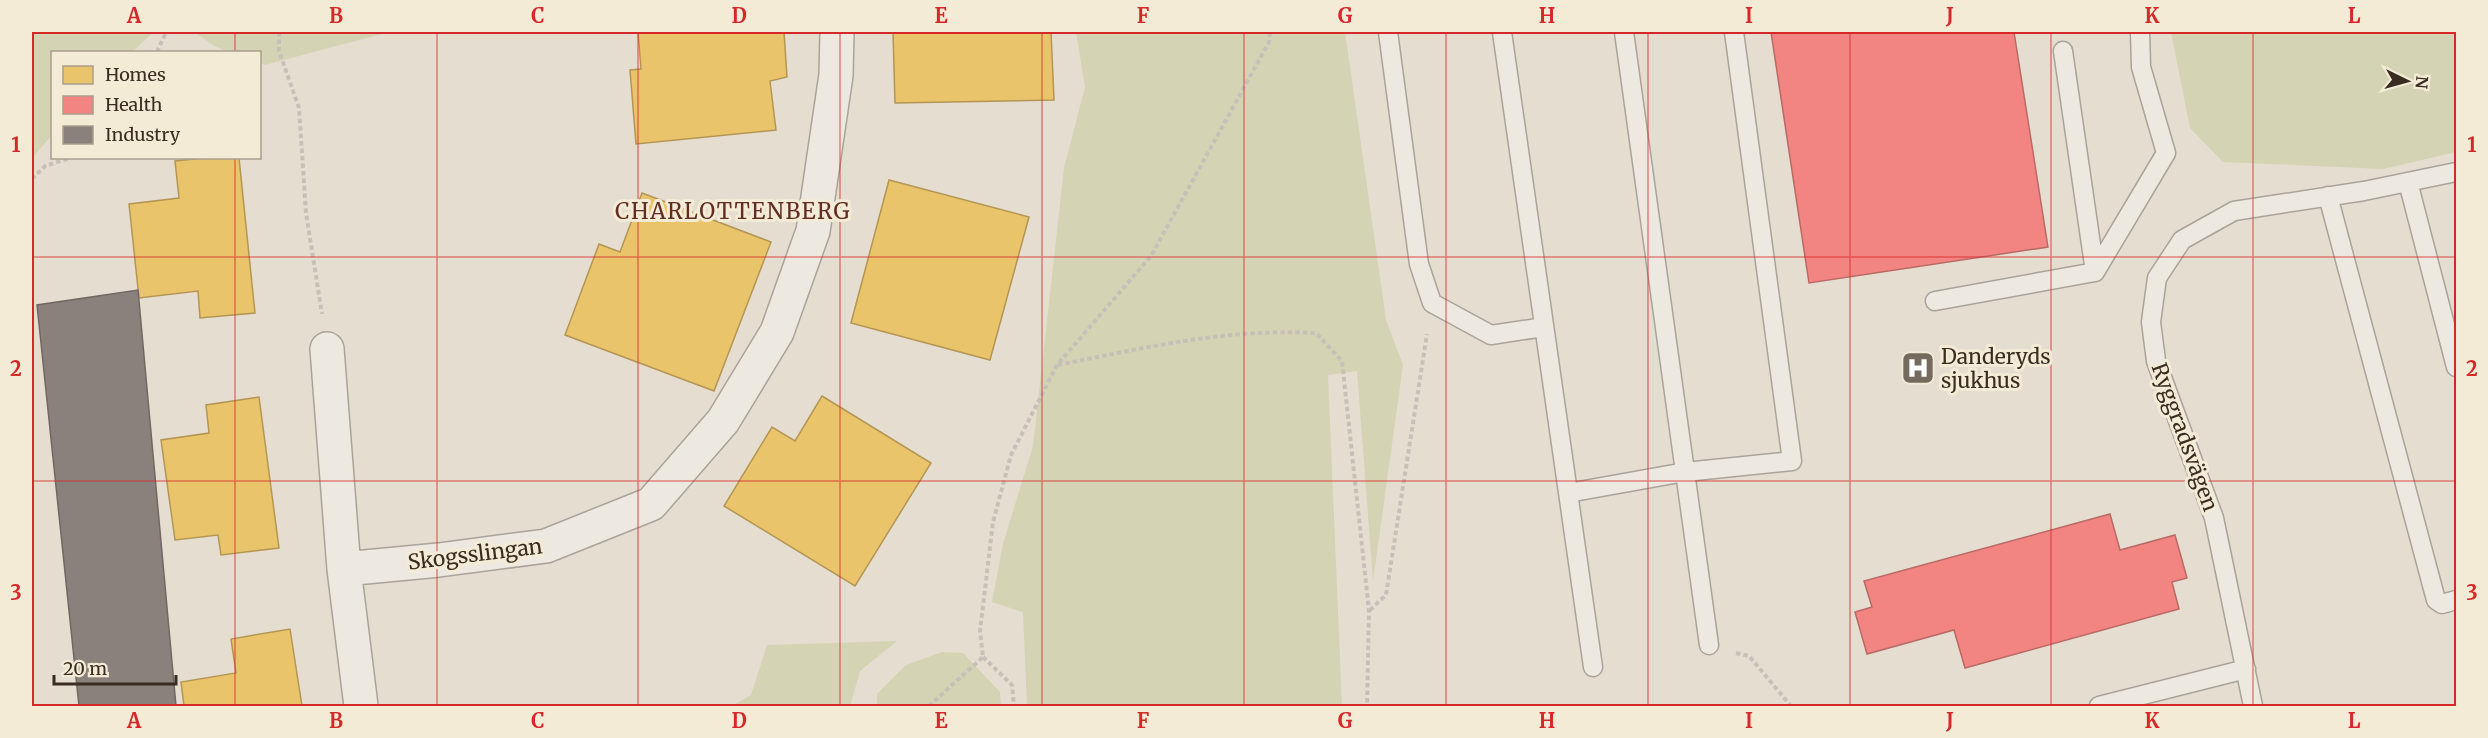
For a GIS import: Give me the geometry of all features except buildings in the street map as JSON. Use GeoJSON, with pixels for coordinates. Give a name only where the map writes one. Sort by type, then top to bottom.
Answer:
{"type":"FeatureCollection","features":[{"type":"Feature","properties":{"kind":"street","name":"Skogsslingan"},"geometry":{"type":"LineString","coordinates":[[344,568],[439,560],[546,546],[651,504],[723,421],[777,332],[813,231],[836,75],[837,32]]}},
{"type":"Feature","properties":{"kind":"street"},"geometry":{"type":"LineString","coordinates":[[327,349],[344,568],[361,706]]}},
{"type":"Feature","properties":{"kind":"lane"},"geometry":{"type":"LineString","coordinates":[[1389,32],[1419,264],[1432,303],[1491,335],[1544,327]]}},
{"type":"Feature","properties":{"kind":"lane"},"geometry":{"type":"LineString","coordinates":[[1502,32],[1593,667]]}},
{"type":"Feature","properties":{"kind":"lane"},"geometry":{"type":"LineString","coordinates":[[1624,32],[1709,645]]}},
{"type":"Feature","properties":{"kind":"lane"},"geometry":{"type":"LineString","coordinates":[[1568,493],[1685,472],[1792,461],[1734,32]]}},
{"type":"Feature","properties":{"kind":"lane"},"geometry":{"type":"LineString","coordinates":[[1935,301],[2095,272],[2166,153],[2141,67],[2140,32]]}},
{"type":"Feature","properties":{"kind":"lane"},"geometry":{"type":"LineString","coordinates":[[2063,51],[2095,272]]}},
{"type":"Feature","properties":{"kind":"lane","name":"Ryggradsvägen"},"geometry":{"type":"LineString","coordinates":[[2253,706],[2214,518],[2156,361],[2151,322],[2157,278],[2182,240],[2234,211],[2457,172]]}},
{"type":"Feature","properties":{"kind":"lane"},"geometry":{"type":"LineString","coordinates":[[2408,182],[2457,367]]}},
{"type":"Feature","properties":{"kind":"lane"},"geometry":{"type":"LineString","coordinates":[[2328,196],[2436,600],[2442,604],[2457,600]]}},
{"type":"Feature","properties":{"kind":"lane"},"geometry":{"type":"LineString","coordinates":[[2099,706],[2246,669]]}},
{"type":"Feature","properties":{"kind":"path"},"geometry":{"type":"LineString","coordinates":[[157,51],[166,32]]}},
{"type":"Feature","properties":{"kind":"path"},"geometry":{"type":"LineString","coordinates":[[279,32],[279,51],[299,108],[306,213],[327,349]]}},
{"type":"Feature","properties":{"kind":"path"},"geometry":{"type":"LineString","coordinates":[[1014,706],[1012,684],[983,657],[980,631],[993,522],[1011,455],[1057,365],[1151,255],[1269,42],[1270,32]]}},
{"type":"Feature","properties":{"kind":"path"},"geometry":{"type":"LineString","coordinates":[[32,179],[45,166],[67,159]]}},
{"type":"Feature","properties":{"kind":"path"},"geometry":{"type":"LineString","coordinates":[[1369,610],[1386,595],[1432,303]]}},
{"type":"Feature","properties":{"kind":"path"},"geometry":{"type":"LineString","coordinates":[[1057,365],[1166,344],[1276,331],[1316,333],[1342,361],[1369,610],[1367,706]]}},
{"type":"Feature","properties":{"kind":"path"},"geometry":{"type":"LineString","coordinates":[[1709,645],[1749,656],[1791,706]]}},
{"type":"Feature","properties":{"kind":"path"},"geometry":{"type":"LineString","coordinates":[[929,706],[983,657]]}},
{"type":"Feature","properties":{"kind":"green space"},"geometry":{"type":"Polygon","coordinates":[[[32,32],[154,32],[133,51],[51,51],[51,136],[32,158],[32,32]]]}},
{"type":"Feature","properties":{"kind":"green space"},"geometry":{"type":"Polygon","coordinates":[[[195,32],[389,32],[265,65],[261,63],[261,51],[225,50],[195,32]]]}},
{"type":"Feature","properties":{"kind":"green space"},"geometry":{"type":"Polygon","coordinates":[[[1076,32],[1345,32],[1386,320],[1403,365],[1373,581],[1357,371],[1328,375],[1342,706],[1027,706],[1023,612],[992,602],[1003,544],[1033,446],[1064,168],[1085,87],[1076,32]]]}},
{"type":"Feature","properties":{"kind":"green space"},"geometry":{"type":"Polygon","coordinates":[[[2171,32],[2456,32],[2456,152],[2383,169],[2223,162],[2190,128],[2171,32]]]}},
{"type":"Feature","properties":{"kind":"green space"},"geometry":{"type":"Polygon","coordinates":[[[897,641],[860,671],[850,706],[732,706],[751,695],[767,645],[897,641]]]}},
{"type":"Feature","properties":{"kind":"green space"},"geometry":{"type":"Polygon","coordinates":[[[942,652],[963,653],[1000,692],[1001,706],[877,706],[877,694],[906,665],[942,652]]]}},
{"type":"Feature","properties":{"kind":"place","name":"Danderyds sjukhus"},"geometry":{"type":"Point","coordinates":[1918,368]}},
{"type":"Feature","properties":{"kind":"district","name":"CHARLOTTENBERG"},"geometry":{"type":"Point","coordinates":[733,211]}}]}
